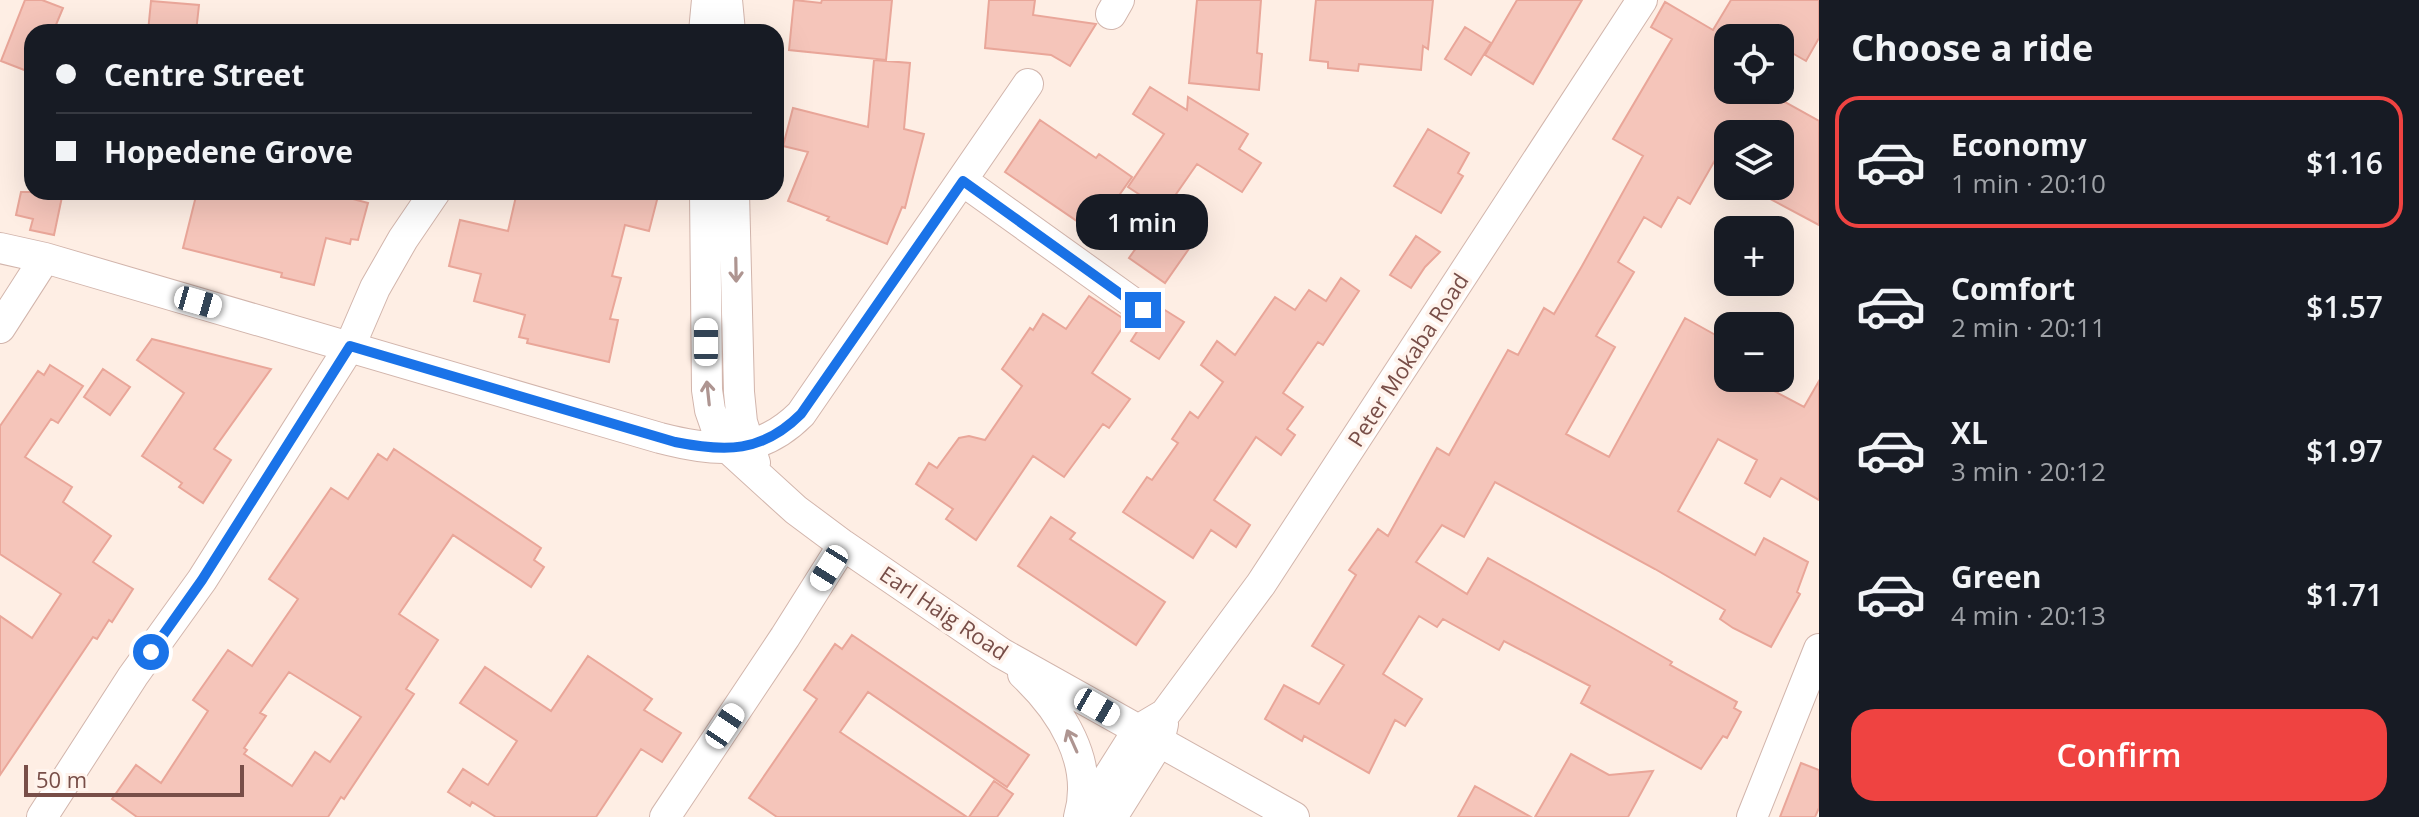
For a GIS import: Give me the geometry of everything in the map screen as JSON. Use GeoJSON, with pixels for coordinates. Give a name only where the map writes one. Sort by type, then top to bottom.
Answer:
{"type":"FeatureCollection","features":[{"type":"Feature","properties":{"kind":"street"},"geometry":{"type":"LineString","coordinates":[[705,24],[707,0]]}},
{"type":"Feature","properties":{"kind":"street"},"geometry":{"type":"LineString","coordinates":[[727,0],[729,24]]}},
{"type":"Feature","properties":{"kind":"street","name":"Peter Mokaba Road"},"geometry":{"type":"LineString","coordinates":[[1081,817],[1154,729],[1261,584],[1642,0]]}},
{"type":"Feature","properties":{"kind":"street"},"geometry":{"type":"LineString","coordinates":[[0,248],[45,258],[675,442],[739,448],[773,437],[801,414],[1028,84]]}},
{"type":"Feature","properties":{"kind":"street"},"geometry":{"type":"LineString","coordinates":[[963,181],[1143,310]]}},
{"type":"Feature","properties":{"kind":"street"},"geometry":{"type":"LineString","coordinates":[[42,817],[133,676],[202,580],[350,346],[375,288],[430,200]]}},
{"type":"Feature","properties":{"kind":"street","name":"Earl Haig Road"},"geometry":{"type":"LineString","coordinates":[[705,200],[707,390],[718,433],[739,448],[762,479],[796,510],[1001,653],[1154,729],[1294,817]]}},
{"type":"Feature","properties":{"kind":"street","name":"Earl Haig Road"},"geometry":{"type":"LineString","coordinates":[[734,200],[739,448]]}},
{"type":"Feature","properties":{"kind":"street"},"geometry":{"type":"LineString","coordinates":[[0,328],[45,258]]}},
{"type":"Feature","properties":{"kind":"street"},"geometry":{"type":"LineString","coordinates":[[665,817],[843,545]]}},
{"type":"Feature","properties":{"kind":"street"},"geometry":{"type":"LineString","coordinates":[[1752,817],[1819,649]]}},
{"type":"Feature","properties":{"kind":"street"},"geometry":{"type":"LineString","coordinates":[[1001,653],[1041,691],[1075,743],[1083,788],[1081,817]]}},
{"type":"Feature","properties":{"kind":"street","name":"Peter Mokaba Road"},"geometry":{"type":"LineString","coordinates":[[1112,817],[1154,729]]}},
{"type":"Feature","properties":{"kind":"building"},"geometry":{"type":"Polygon","coordinates":[[[25,0],[42,0],[63,8],[56,24],[24,24],[24,70],[1,61],[25,0]]]}},
{"type":"Feature","properties":{"kind":"building"},"geometry":{"type":"Polygon","coordinates":[[[794,0],[821,3],[822,0],[892,0],[886,60],[789,50],[794,0]]]}},
{"type":"Feature","properties":{"kind":"building"},"geometry":{"type":"Polygon","coordinates":[[[989,0],[1035,0],[1033,15],[1096,24],[1070,66],[1051,55],[985,48],[989,0]]]}},
{"type":"Feature","properties":{"kind":"building"},"geometry":{"type":"Polygon","coordinates":[[[1197,0],[1261,0],[1257,53],[1262,54],[1259,90],[1189,83],[1197,0]]]}},
{"type":"Feature","properties":{"kind":"building"},"geometry":{"type":"Polygon","coordinates":[[[1316,0],[1433,0],[1428,49],[1423,46],[1421,70],[1359,64],[1358,71],[1328,68],[1328,62],[1310,60],[1316,0]]]}},
{"type":"Feature","properties":{"kind":"building"},"geometry":{"type":"Polygon","coordinates":[[[1517,0],[1582,0],[1533,84],[1485,55],[1517,0]]]}},
{"type":"Feature","properties":{"kind":"building"},"geometry":{"type":"Polygon","coordinates":[[[1731,0],[1819,0],[1819,38],[1806,61],[1794,54],[1794,24],[1717,24],[1731,0]]]}},
{"type":"Feature","properties":{"kind":"building"},"geometry":{"type":"Polygon","coordinates":[[[151,1],[199,5],[197,24],[149,24],[151,1]]]}},
{"type":"Feature","properties":{"kind":"building"},"geometry":{"type":"Polygon","coordinates":[[[1665,2],[1713,30],[1714,104],[1789,104],[1819,121],[1819,225],[1772,200],[1794,200],[1794,120],[1714,120],[1714,162],[1690,204],[1678,197],[1661,227],[1644,217],[1618,262],[1634,272],[1596,336],[1615,347],[1566,434],[1609,457],[1685,318],[1714,334],[1714,392],[1776,392],[1804,407],[1819,381],[1819,500],[1781,478],[1770,497],[1745,483],[1757,460],[1718,439],[1678,511],[1755,555],[1764,538],[1808,562],[1797,592],[1800,594],[1771,647],[1720,619],[1725,610],[1495,482],[1464,537],[1442,525],[1416,562],[1467,594],[1488,558],[1611,627],[1672,662],[1670,665],[1737,702],[1734,708],[1741,712],[1727,738],[1723,736],[1701,769],[1581,703],[1590,686],[1504,641],[1499,650],[1443,619],[1437,627],[1419,616],[1383,674],[1422,699],[1405,726],[1395,720],[1369,773],[1304,736],[1302,741],[1265,719],[1284,685],[1319,704],[1344,665],[1312,646],[1356,575],[1349,570],[1378,529],[1388,536],[1437,448],[1449,455],[1508,350],[1518,355],[1544,308],[1554,314],[1582,266],[1643,156],[1613,139],[1672,39],[1651,27],[1665,2]]]}},
{"type":"Feature","properties":{"kind":"building"},"geometry":{"type":"Polygon","coordinates":[[[1465,27],[1491,43],[1471,75],[1445,59],[1465,27]]]}},
{"type":"Feature","properties":{"kind":"building"},"geometry":{"type":"Polygon","coordinates":[[[874,60],[910,63],[904,129],[924,134],[905,208],[902,207],[887,244],[788,201],[808,152],[784,146],[793,108],[868,127],[874,60]]]}},
{"type":"Feature","properties":{"kind":"building"},"geometry":{"type":"Polygon","coordinates":[[[1150,87],[1187,110],[1188,97],[1248,134],[1239,149],[1261,163],[1242,192],[1197,164],[1172,200],[1207,223],[1165,283],[1129,258],[1163,210],[1128,187],[1164,134],[1133,114],[1150,87]]]}},
{"type":"Feature","properties":{"kind":"building"},"geometry":{"type":"Polygon","coordinates":[[[1040,120],[1096,158],[1099,154],[1132,177],[1093,232],[1005,172],[1040,120]]]}},
{"type":"Feature","properties":{"kind":"building"},"geometry":{"type":"Polygon","coordinates":[[[1428,129],[1469,153],[1458,173],[1463,176],[1441,213],[1394,186],[1428,129]]]}},
{"type":"Feature","properties":{"kind":"building"},"geometry":{"type":"Polygon","coordinates":[[[21,192],[24,192],[24,200],[61,200],[54,235],[30,230],[33,219],[16,215],[21,192]]]}},
{"type":"Feature","properties":{"kind":"building"},"geometry":{"type":"Polygon","coordinates":[[[195,200],[357,200],[368,203],[358,240],[351,239],[350,244],[326,238],[314,285],[281,277],[282,273],[183,248],[195,200]]]}},
{"type":"Feature","properties":{"kind":"building"},"geometry":{"type":"Polygon","coordinates":[[[515,200],[657,200],[649,231],[625,225],[612,276],[621,278],[610,319],[618,320],[609,362],[527,343],[528,339],[519,337],[525,315],[474,301],[481,274],[449,266],[460,220],[508,231],[515,200]]]}},
{"type":"Feature","properties":{"kind":"building"},"geometry":{"type":"Polygon","coordinates":[[[1416,236],[1440,252],[1411,288],[1390,275],[1416,236]]]}},
{"type":"Feature","properties":{"kind":"building"},"geometry":{"type":"Polygon","coordinates":[[[1341,278],[1359,291],[1323,345],[1318,342],[1283,393],[1303,407],[1287,429],[1295,435],[1281,455],[1256,437],[1214,500],[1250,525],[1236,547],[1211,530],[1193,558],[1123,512],[1147,477],[1152,480],[1178,443],[1172,439],[1190,412],[1198,418],[1223,382],[1201,365],[1217,341],[1235,355],[1275,297],[1295,310],[1309,290],[1326,301],[1341,278]]]}},
{"type":"Feature","properties":{"kind":"building"},"geometry":{"type":"Polygon","coordinates":[[[1089,296],[1127,321],[1092,373],[1130,399],[1109,428],[1103,424],[1064,477],[1033,456],[976,540],[946,519],[953,509],[916,484],[929,463],[937,468],[959,438],[969,436],[985,440],[1022,386],[1002,369],[1030,328],[1033,330],[1043,314],[1066,329],[1089,296]]]}},
{"type":"Feature","properties":{"kind":"building"},"geometry":{"type":"Polygon","coordinates":[[[1160,307],[1184,322],[1159,359],[1131,341],[1140,327],[1150,327],[1157,321],[1160,307]]]}},
{"type":"Feature","properties":{"kind":"building"},"geometry":{"type":"Polygon","coordinates":[[[152,339],[271,369],[214,449],[231,460],[203,503],[179,487],[182,483],[142,456],[184,393],[137,360],[152,339]]]}},
{"type":"Feature","properties":{"kind":"building"},"geometry":{"type":"Polygon","coordinates":[[[50,365],[83,386],[58,423],[51,419],[25,457],[72,487],[63,502],[111,536],[93,562],[133,589],[112,622],[109,620],[97,639],[93,637],[0,775],[0,616],[32,638],[61,594],[0,554],[0,426],[38,371],[44,375],[50,365]]]}},
{"type":"Feature","properties":{"kind":"building"},"geometry":{"type":"Polygon","coordinates":[[[103,369],[130,387],[110,415],[84,397],[103,369]]]}},
{"type":"Feature","properties":{"kind":"building"},"geometry":{"type":"Polygon","coordinates":[[[394,449],[541,548],[534,560],[544,567],[531,587],[453,535],[399,614],[438,640],[406,689],[414,694],[344,799],[341,797],[328,817],[137,817],[112,799],[136,765],[161,783],[208,711],[193,700],[228,650],[252,666],[298,599],[269,579],[331,488],[348,499],[378,454],[387,460],[394,449]],[[289,672],[260,713],[266,716],[244,748],[247,750],[244,754],[292,786],[315,752],[330,762],[361,717],[289,672]]]}},
{"type":"Feature","properties":{"kind":"building"},"geometry":{"type":"Polygon","coordinates":[[[1051,517],[1075,533],[1070,539],[1165,602],[1136,645],[1018,566],[1051,517]]]}},
{"type":"Feature","properties":{"kind":"building"},"geometry":{"type":"Polygon","coordinates":[[[852,635],[1029,755],[1007,787],[868,692],[840,732],[967,817],[777,817],[749,798],[817,699],[804,690],[835,644],[842,649],[852,635]]]}},
{"type":"Feature","properties":{"kind":"building"},"geometry":{"type":"Polygon","coordinates":[[[588,656],[652,699],[644,710],[681,733],[662,762],[641,749],[596,817],[496,817],[448,792],[463,769],[488,785],[517,741],[460,703],[485,667],[551,711],[588,656]]]}},
{"type":"Feature","properties":{"kind":"building"},"geometry":{"type":"Polygon","coordinates":[[[1571,754],[1609,775],[1653,771],[1628,817],[1535,817],[1571,754]]]}},
{"type":"Feature","properties":{"kind":"building"},"geometry":{"type":"Polygon","coordinates":[[[1801,763],[1819,770],[1819,808],[1815,817],[1780,817],[1801,763]]]}},
{"type":"Feature","properties":{"kind":"building"},"geometry":{"type":"Polygon","coordinates":[[[994,781],[1013,794],[997,817],[969,817],[994,781]]]}},
{"type":"Feature","properties":{"kind":"building"},"geometry":{"type":"Polygon","coordinates":[[[1475,786],[1531,817],[1458,817],[1475,786]]]}},
{"type":"Feature","properties":{"kind":"route"},"geometry":{"type":"LineString","coordinates":[[151,652],[202,580],[350,346],[675,442],[730,450],[773,437],[801,414],[963,181],[1143,310]]}}]}
